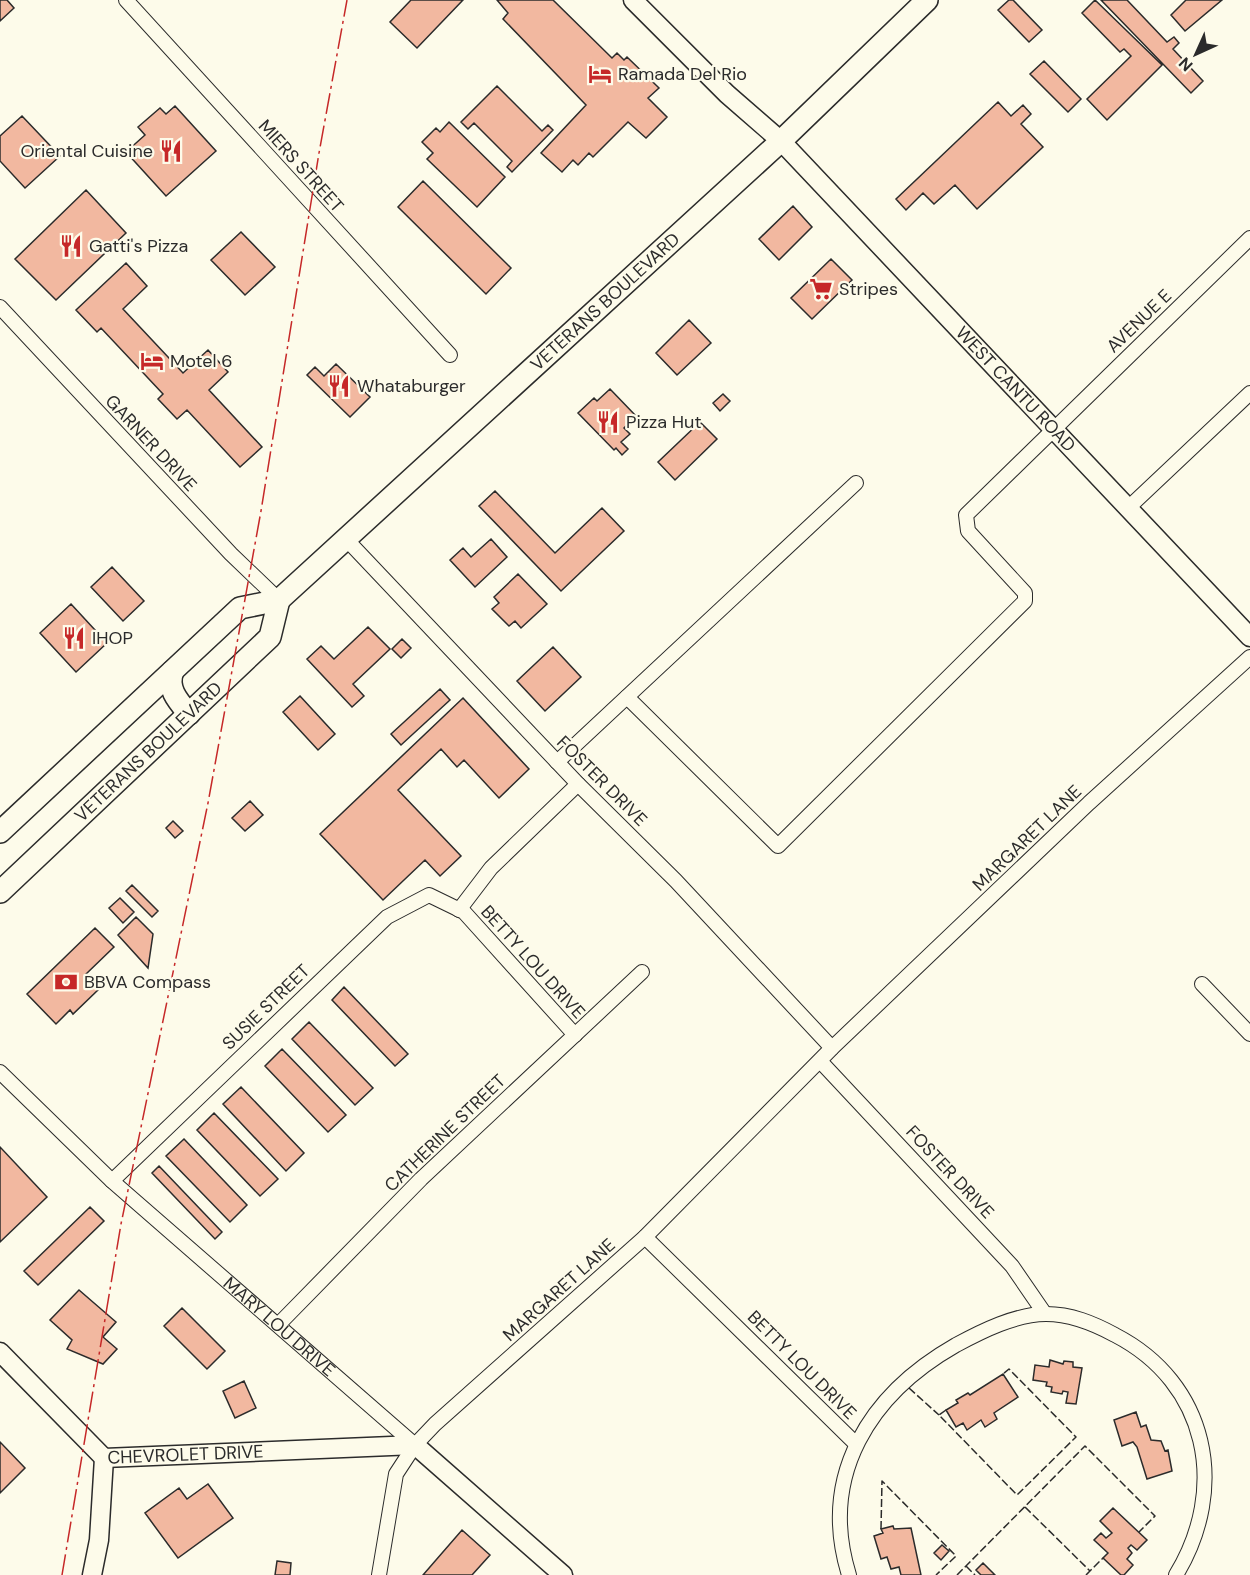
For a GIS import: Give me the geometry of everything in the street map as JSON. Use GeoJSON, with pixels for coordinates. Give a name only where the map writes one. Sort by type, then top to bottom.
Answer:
{"type":"FeatureCollection","features":[{"type":"Feature","properties":{"kind":"main road","name":"VETERANS BOULEVARD"},"geometry":{"type":"LineString","coordinates":[[0,892],[270,637],[279,600],[781,141],[927,0]]}},
{"type":"Feature","properties":{"kind":"main road"},"geometry":{"type":"LineString","coordinates":[[0,832],[240,608],[279,600]]}},
{"type":"Feature","properties":{"kind":"main road"},"geometry":{"type":"LineString","coordinates":[[173,671],[170,679],[172,689],[189,714]]}},
{"type":"Feature","properties":{"kind":"street","name":"MIERS STREET"},"geometry":{"type":"LineString","coordinates":[[126,0],[450,355]]}},
{"type":"Feature","properties":{"kind":"street","name":"WEST CANTU ROAD"},"geometry":{"type":"LineString","coordinates":[[633,0],[727,94],[781,141],[1250,637]]}},
{"type":"Feature","properties":{"kind":"street","name":"AVENUE E"},"geometry":{"type":"LineString","coordinates":[[627,697],[778,846],[1026,600],[1025,593],[968,531],[966,515],[1250,238]]}},
{"type":"Feature","properties":{"kind":"street","name":"GARNER DRIVE"},"geometry":{"type":"LineString","coordinates":[[0,307],[231,554],[279,600]]}},
{"type":"Feature","properties":{"kind":"street"},"geometry":{"type":"LineString","coordinates":[[1127,509],[1250,393]]}},
{"type":"Feature","properties":{"kind":"street"},"geometry":{"type":"LineString","coordinates":[[557,762],[856,483]]}},
{"type":"Feature","properties":{"kind":"street","name":"FOSTER DRIVE"},"geometry":{"type":"LineString","coordinates":[[346,540],[578,784],[676,881],[832,1048]]}},
{"type":"Feature","properties":{"kind":"street","name":"MARGARET LANE"},"geometry":{"type":"LineString","coordinates":[[379,1575],[396,1474],[415,1445],[435,1424],[645,1237],[821,1062],[832,1048],[1081,812],[1250,657]]}},
{"type":"Feature","properties":{"kind":"street","name":"BETTY LOU DRIVE"},"geometry":{"type":"LineString","coordinates":[[575,1035],[459,910],[491,868],[578,784]]}},
{"type":"Feature","properties":{"kind":"street","name":"SUSIE STREET"},"geometry":{"type":"LineString","coordinates":[[112,1181],[387,917],[429,895],[459,910]]}},
{"type":"Feature","properties":{"kind":"street","name":"CATHERINE STREET"},"geometry":{"type":"LineString","coordinates":[[279,1324],[422,1179],[642,972]]}},
{"type":"Feature","properties":{"kind":"street"},"geometry":{"type":"LineString","coordinates":[[1202,984],[1250,1034]]}},
{"type":"Feature","properties":{"kind":"street","name":"FOSTER DRIVE"},"geometry":{"type":"LineString","coordinates":[[821,1062],[1012,1266],[1045,1314]]}},
{"type":"Feature","properties":{"kind":"street","name":"MARY LOU DRIVE"},"geometry":{"type":"LineString","coordinates":[[0,1072],[112,1181],[279,1324],[563,1575]]}},
{"type":"Feature","properties":{"kind":"street","name":"BETTY LOU DRIVE"},"geometry":{"type":"LineString","coordinates":[[645,1237],[856,1444]]}},
{"type":"Feature","properties":{"kind":"street"},"geometry":{"type":"LineString","coordinates":[[849,1575],[841,1546],[839,1512],[843,1483],[856,1444],[868,1423],[895,1390],[940,1354],[977,1333],[1012,1321],[1045,1314],[1085,1320],[1134,1345],[1158,1364],[1187,1401],[1200,1440],[1205,1478],[1202,1518],[1189,1553],[1176,1575]]}},
{"type":"Feature","properties":{"kind":"street","name":"CHEVROLET DRIVE"},"geometry":{"type":"LineString","coordinates":[[0,1352],[104,1458],[415,1445]]}},
{"type":"Feature","properties":{"kind":"street"},"geometry":{"type":"LineString","coordinates":[[92,1575],[99,1540],[104,1458]]}},
{"type":"Feature","properties":{"kind":"building"},"geometry":{"type":"Polygon","coordinates":[[[0,0],[7,0],[14,8],[0,21],[0,0]]]}},
{"type":"Feature","properties":{"kind":"building"},"geometry":{"type":"Polygon","coordinates":[[[411,0],[463,0],[417,48],[390,22],[411,0]]]}},
{"type":"Feature","properties":{"kind":"building","name":"Ramada Del Rio"},"geometry":{"type":"Polygon","coordinates":[[[497,0],[553,0],[612,58],[617,53],[624,60],[627,57],[659,88],[648,98],[667,117],[646,138],[628,122],[593,157],[589,153],[578,165],[573,160],[562,172],[541,153],[586,105],[503,19],[508,13],[497,0]]]}},
{"type":"Feature","properties":{"kind":"building"},"geometry":{"type":"Polygon","coordinates":[[[1009,0],[1013,0],[1042,30],[1029,42],[998,10],[1009,0]]]}},
{"type":"Feature","properties":{"kind":"building"},"geometry":{"type":"Polygon","coordinates":[[[1095,0],[1162,65],[1107,120],[1087,99],[1131,56],[1124,49],[1120,52],[1082,13],[1095,0]]]}},
{"type":"Feature","properties":{"kind":"building"},"geometry":{"type":"Polygon","coordinates":[[[1101,0],[1127,0],[1167,42],[1174,37],[1179,43],[1173,49],[1203,81],[1191,93],[1101,0]]]}},
{"type":"Feature","properties":{"kind":"building"},"geometry":{"type":"Polygon","coordinates":[[[1186,0],[1222,0],[1185,31],[1171,15],[1186,0]]]}},
{"type":"Feature","properties":{"kind":"building"},"geometry":{"type":"Polygon","coordinates":[[[1044,61],[1081,99],[1068,112],[1030,74],[1044,61]]]}},
{"type":"Feature","properties":{"kind":"building"},"geometry":{"type":"Polygon","coordinates":[[[497,86],[542,131],[548,125],[553,130],[512,172],[507,167],[512,161],[474,123],[468,129],[461,122],[497,86]]]}},
{"type":"Feature","properties":{"kind":"building"},"geometry":{"type":"Polygon","coordinates":[[[998,102],[1011,116],[1023,105],[1031,114],[1021,124],[1043,147],[977,209],[955,185],[934,204],[923,193],[906,210],[896,199],[998,102]]]}},
{"type":"Feature","properties":{"kind":"building","name":"Oriental Cuisine"},"geometry":{"type":"Polygon","coordinates":[[[175,106],[216,151],[166,196],[126,152],[145,135],[138,127],[160,108],[166,114],[175,106]]]}},
{"type":"Feature","properties":{"kind":"building"},"geometry":{"type":"Polygon","coordinates":[[[22,116],[60,156],[25,188],[0,161],[0,136],[22,116]]]}},
{"type":"Feature","properties":{"kind":"building"},"geometry":{"type":"Polygon","coordinates":[[[449,122],[505,177],[477,207],[427,159],[433,153],[422,142],[436,128],[440,132],[449,122]]]}},
{"type":"Feature","properties":{"kind":"building"},"geometry":{"type":"Polygon","coordinates":[[[423,181],[511,268],[486,294],[398,207],[423,181]]]}},
{"type":"Feature","properties":{"kind":"building","name":"Gatti's Pizza"},"geometry":{"type":"Polygon","coordinates":[[[86,190],[126,233],[56,300],[15,259],[86,190]]]}},
{"type":"Feature","properties":{"kind":"building"},"geometry":{"type":"Polygon","coordinates":[[[793,206],[812,227],[779,260],[759,239],[793,206]]]}},
{"type":"Feature","properties":{"kind":"building"},"geometry":{"type":"Polygon","coordinates":[[[241,232],[275,267],[245,295],[211,260],[241,232]]]}},
{"type":"Feature","properties":{"kind":"building","name":"Stripes"},"geometry":{"type":"Polygon","coordinates":[[[831,259],[852,280],[812,319],[791,298],[831,259]]]}},
{"type":"Feature","properties":{"kind":"building","name":"Motel 6"},"geometry":{"type":"Polygon","coordinates":[[[126,263],[147,286],[123,309],[183,373],[208,350],[228,372],[209,390],[262,447],[240,467],[187,410],[177,419],[158,399],[163,394],[101,328],[97,332],[76,310],[126,263]]]}},
{"type":"Feature","properties":{"kind":"building"},"geometry":{"type":"Polygon","coordinates":[[[689,320],[711,343],[677,375],[656,353],[689,320]]]}},
{"type":"Feature","properties":{"kind":"building","name":"Whataburger"},"geometry":{"type":"Polygon","coordinates":[[[336,364],[370,397],[350,417],[307,375],[315,367],[324,376],[336,364]]]}},
{"type":"Feature","properties":{"kind":"building","name":"Pizza Hut"},"geometry":{"type":"Polygon","coordinates":[[[610,389],[636,416],[624,428],[630,434],[621,442],[628,449],[622,455],[616,448],[614,450],[578,413],[594,398],[597,401],[610,389]]]}},
{"type":"Feature","properties":{"kind":"building"},"geometry":{"type":"Polygon","coordinates":[[[723,394],[730,401],[720,411],[713,403],[723,394]]]}},
{"type":"Feature","properties":{"kind":"building"},"geometry":{"type":"Polygon","coordinates":[[[700,422],[717,439],[675,480],[658,462],[700,422]]]}},
{"type":"Feature","properties":{"kind":"building"},"geometry":{"type":"Polygon","coordinates":[[[495,491],[555,553],[602,508],[624,531],[561,591],[479,506],[495,491]]]}},
{"type":"Feature","properties":{"kind":"building"},"geometry":{"type":"Polygon","coordinates":[[[491,539],[507,557],[475,587],[450,560],[463,548],[471,557],[491,539]]]}},
{"type":"Feature","properties":{"kind":"building"},"geometry":{"type":"Polygon","coordinates":[[[112,567],[144,601],[123,621],[91,587],[112,567]]]}},
{"type":"Feature","properties":{"kind":"building"},"geometry":{"type":"Polygon","coordinates":[[[518,574],[547,604],[521,628],[515,621],[509,626],[492,609],[499,603],[494,597],[518,574]]]}},
{"type":"Feature","properties":{"kind":"building","name":"IHOP"},"geometry":{"type":"Polygon","coordinates":[[[71,604],[107,643],[76,672],[40,633],[71,604]]]}},
{"type":"Feature","properties":{"kind":"building"},"geometry":{"type":"Polygon","coordinates":[[[368,627],[390,649],[353,684],[364,696],[352,707],[307,659],[321,646],[334,659],[368,627]]]}},
{"type":"Feature","properties":{"kind":"building"},"geometry":{"type":"Polygon","coordinates":[[[402,639],[411,648],[401,658],[392,649],[402,639]]]}},
{"type":"Feature","properties":{"kind":"building"},"geometry":{"type":"Polygon","coordinates":[[[553,647],[581,677],[545,711],[517,681],[553,647]]]}},
{"type":"Feature","properties":{"kind":"building"},"geometry":{"type":"Polygon","coordinates":[[[440,689],[450,700],[401,745],[391,734],[440,689]]]}},
{"type":"Feature","properties":{"kind":"building"},"geometry":{"type":"Polygon","coordinates":[[[300,696],[335,734],[318,750],[283,712],[300,696]]]}},
{"type":"Feature","properties":{"kind":"building"},"geometry":{"type":"Polygon","coordinates":[[[463,698],[529,769],[499,798],[464,760],[457,767],[441,749],[398,790],[461,856],[440,876],[425,860],[383,900],[320,834],[463,698]]]}},
{"type":"Feature","properties":{"kind":"building"},"geometry":{"type":"Polygon","coordinates":[[[250,801],[263,815],[245,831],[232,818],[250,801]]]}},
{"type":"Feature","properties":{"kind":"building"},"geometry":{"type":"Polygon","coordinates":[[[173,821],[183,831],[175,838],[166,828],[173,821]]]}},
{"type":"Feature","properties":{"kind":"building"},"geometry":{"type":"Polygon","coordinates":[[[132,885],[158,911],[152,917],[126,891],[132,885]]]}},
{"type":"Feature","properties":{"kind":"building"},"geometry":{"type":"Polygon","coordinates":[[[120,898],[134,912],[123,923],[109,908],[120,898]]]}},
{"type":"Feature","properties":{"kind":"building"},"geometry":{"type":"Polygon","coordinates":[[[136,917],[153,934],[148,968],[118,935],[136,917]]]}},
{"type":"Feature","properties":{"kind":"building","name":"BBVA Compass"},"geometry":{"type":"Polygon","coordinates":[[[95,928],[114,947],[85,975],[99,989],[73,1014],[70,1010],[56,1024],[27,994],[95,928]]]}},
{"type":"Feature","properties":{"kind":"building"},"geometry":{"type":"Polygon","coordinates":[[[344,987],[408,1054],[395,1066],[332,1000],[344,987]]]}},
{"type":"Feature","properties":{"kind":"building"},"geometry":{"type":"Polygon","coordinates":[[[309,1022],[373,1088],[355,1105],[292,1039],[309,1022]]]}},
{"type":"Feature","properties":{"kind":"building"},"geometry":{"type":"Polygon","coordinates":[[[282,1049],[346,1115],[328,1132],[265,1066],[282,1049]]]}},
{"type":"Feature","properties":{"kind":"building"},"geometry":{"type":"Polygon","coordinates":[[[241,1087],[304,1153],[286,1171],[223,1104],[241,1087]]]}},
{"type":"Feature","properties":{"kind":"building"},"geometry":{"type":"Polygon","coordinates":[[[214,1113],[278,1179],[260,1196],[197,1130],[214,1113]]]}},
{"type":"Feature","properties":{"kind":"building"},"geometry":{"type":"Polygon","coordinates":[[[184,1139],[247,1205],[230,1222],[166,1156],[184,1139]]]}},
{"type":"Feature","properties":{"kind":"building"},"geometry":{"type":"Polygon","coordinates":[[[0,1147],[47,1197],[0,1242],[0,1147]]]}},
{"type":"Feature","properties":{"kind":"building"},"geometry":{"type":"Polygon","coordinates":[[[159,1166],[222,1232],[215,1239],[152,1173],[159,1166]]]}},
{"type":"Feature","properties":{"kind":"building"},"geometry":{"type":"Polygon","coordinates":[[[90,1207],[104,1221],[38,1285],[24,1271],[90,1207]]]}},
{"type":"Feature","properties":{"kind":"building"},"geometry":{"type":"Polygon","coordinates":[[[79,1290],[116,1322],[103,1337],[117,1349],[103,1364],[67,1349],[72,1340],[50,1320],[79,1290]]]}},
{"type":"Feature","properties":{"kind":"building"},"geometry":{"type":"Polygon","coordinates":[[[182,1308],[225,1351],[207,1369],[164,1326],[182,1308]]]}},
{"type":"Feature","properties":{"kind":"building"},"geometry":{"type":"Polygon","coordinates":[[[1050,1360],[1063,1364],[1064,1361],[1073,1362],[1073,1367],[1082,1368],[1076,1404],[1066,1403],[1068,1392],[1063,1391],[1062,1394],[1051,1392],[1052,1387],[1046,1386],[1047,1382],[1033,1380],[1035,1365],[1049,1367],[1050,1360]]]}},
{"type":"Feature","properties":{"kind":"building"},"geometry":{"type":"Polygon","coordinates":[[[1003,1374],[1018,1397],[994,1413],[997,1419],[985,1427],[981,1420],[967,1430],[963,1423],[956,1427],[946,1410],[958,1403],[956,1400],[968,1393],[970,1395],[1003,1374]]]}},
{"type":"Feature","properties":{"kind":"building"},"geometry":{"type":"Polygon","coordinates":[[[244,1381],[256,1408],[235,1418],[223,1391],[244,1381]]]}},
{"type":"Feature","properties":{"kind":"building"},"geometry":{"type":"Polygon","coordinates":[[[1136,1412],[1141,1427],[1146,1425],[1151,1440],[1161,1441],[1165,1451],[1168,1450],[1172,1471],[1147,1479],[1137,1447],[1133,1442],[1122,1446],[1114,1420],[1136,1412]]]}},
{"type":"Feature","properties":{"kind":"building"},"geometry":{"type":"Polygon","coordinates":[[[0,1442],[25,1468],[0,1493],[0,1442]]]}},
{"type":"Feature","properties":{"kind":"building"},"geometry":{"type":"Polygon","coordinates":[[[208,1484],[233,1518],[178,1558],[145,1513],[179,1488],[187,1499],[208,1484]]]}},
{"type":"Feature","properties":{"kind":"building"},"geometry":{"type":"Polygon","coordinates":[[[1113,1508],[1147,1540],[1137,1550],[1131,1545],[1128,1548],[1132,1553],[1127,1559],[1133,1565],[1124,1575],[1121,1575],[1103,1558],[1108,1553],[1094,1540],[1101,1533],[1106,1538],[1112,1533],[1100,1521],[1113,1508]]]}},
{"type":"Feature","properties":{"kind":"building"},"geometry":{"type":"Polygon","coordinates":[[[893,1526],[894,1529],[911,1528],[921,1575],[901,1575],[899,1567],[891,1569],[887,1557],[881,1559],[874,1536],[883,1533],[881,1529],[893,1526]]]}},
{"type":"Feature","properties":{"kind":"building"},"geometry":{"type":"Polygon","coordinates":[[[462,1530],[490,1555],[472,1575],[423,1575],[462,1530]]]}},
{"type":"Feature","properties":{"kind":"building"},"geometry":{"type":"Polygon","coordinates":[[[942,1545],[949,1551],[941,1560],[934,1553],[942,1545]]]}},
{"type":"Feature","properties":{"kind":"building"},"geometry":{"type":"Polygon","coordinates":[[[277,1561],[291,1563],[290,1575],[275,1575],[277,1561]]]}},
{"type":"Feature","properties":{"kind":"building"},"geometry":{"type":"Polygon","coordinates":[[[983,1563],[995,1575],[981,1575],[976,1570],[983,1563]]]}},
{"type":"Feature","properties":{"kind":"fence"},"geometry":{"type":"LineString","coordinates":[[946,1410],[939,1415],[1017,1495],[1076,1437],[1009,1369],[1003,1374]]}},
{"type":"Feature","properties":{"kind":"fence"},"geometry":{"type":"LineString","coordinates":[[909,1388],[939,1415]]}},
{"type":"Feature","properties":{"kind":"fence"},"geometry":{"type":"LineString","coordinates":[[957,1575],[1085,1446],[1155,1516],[1139,1532]]}},
{"type":"Feature","properties":{"kind":"fence"},"geometry":{"type":"LineString","coordinates":[[881,1529],[882,1481],[956,1556],[936,1575]]}},
{"type":"Feature","properties":{"kind":"fence"},"geometry":{"type":"LineString","coordinates":[[1025,1507],[1090,1571]]}},
{"type":"Feature","properties":{"kind":"fence"},"geometry":{"type":"LineString","coordinates":[[1086,1575],[1103,1558]]}},
{"type":"Feature","properties":{"kind":"fence"},"geometry":{"type":"LineString","coordinates":[[966,1566],[975,1575]]}},
{"type":"Feature","properties":{"kind":"power"},"geometry":{"type":"LineString","coordinates":[[62,1575],[121,1224],[208,803],[261,511],[319,153],[347,0]]}},
{"type":"Feature","properties":{"kind":"place","name":"Ramada Del Rio"},"geometry":{"type":"Point","coordinates":[600,74]}},
{"type":"Feature","properties":{"kind":"place","name":"Oriental Cuisine"},"geometry":{"type":"Point","coordinates":[171,151]}},
{"type":"Feature","properties":{"kind":"place","name":"Gatti's Pizza"},"geometry":{"type":"Point","coordinates":[71,246]}},
{"type":"Feature","properties":{"kind":"place","name":"Stripes"},"geometry":{"type":"Point","coordinates":[821,289]}},
{"type":"Feature","properties":{"kind":"place","name":"Motel 6"},"geometry":{"type":"Point","coordinates":[152,361]}},
{"type":"Feature","properties":{"kind":"place","name":"Whataburger"},"geometry":{"type":"Point","coordinates":[339,386]}},
{"type":"Feature","properties":{"kind":"place","name":"Pizza Hut"},"geometry":{"type":"Point","coordinates":[608,422]}},
{"type":"Feature","properties":{"kind":"place","name":"IHOP"},"geometry":{"type":"Point","coordinates":[74,638]}},
{"type":"Feature","properties":{"kind":"place","name":"BBVA Compass"},"geometry":{"type":"Point","coordinates":[66,982]}}]}
